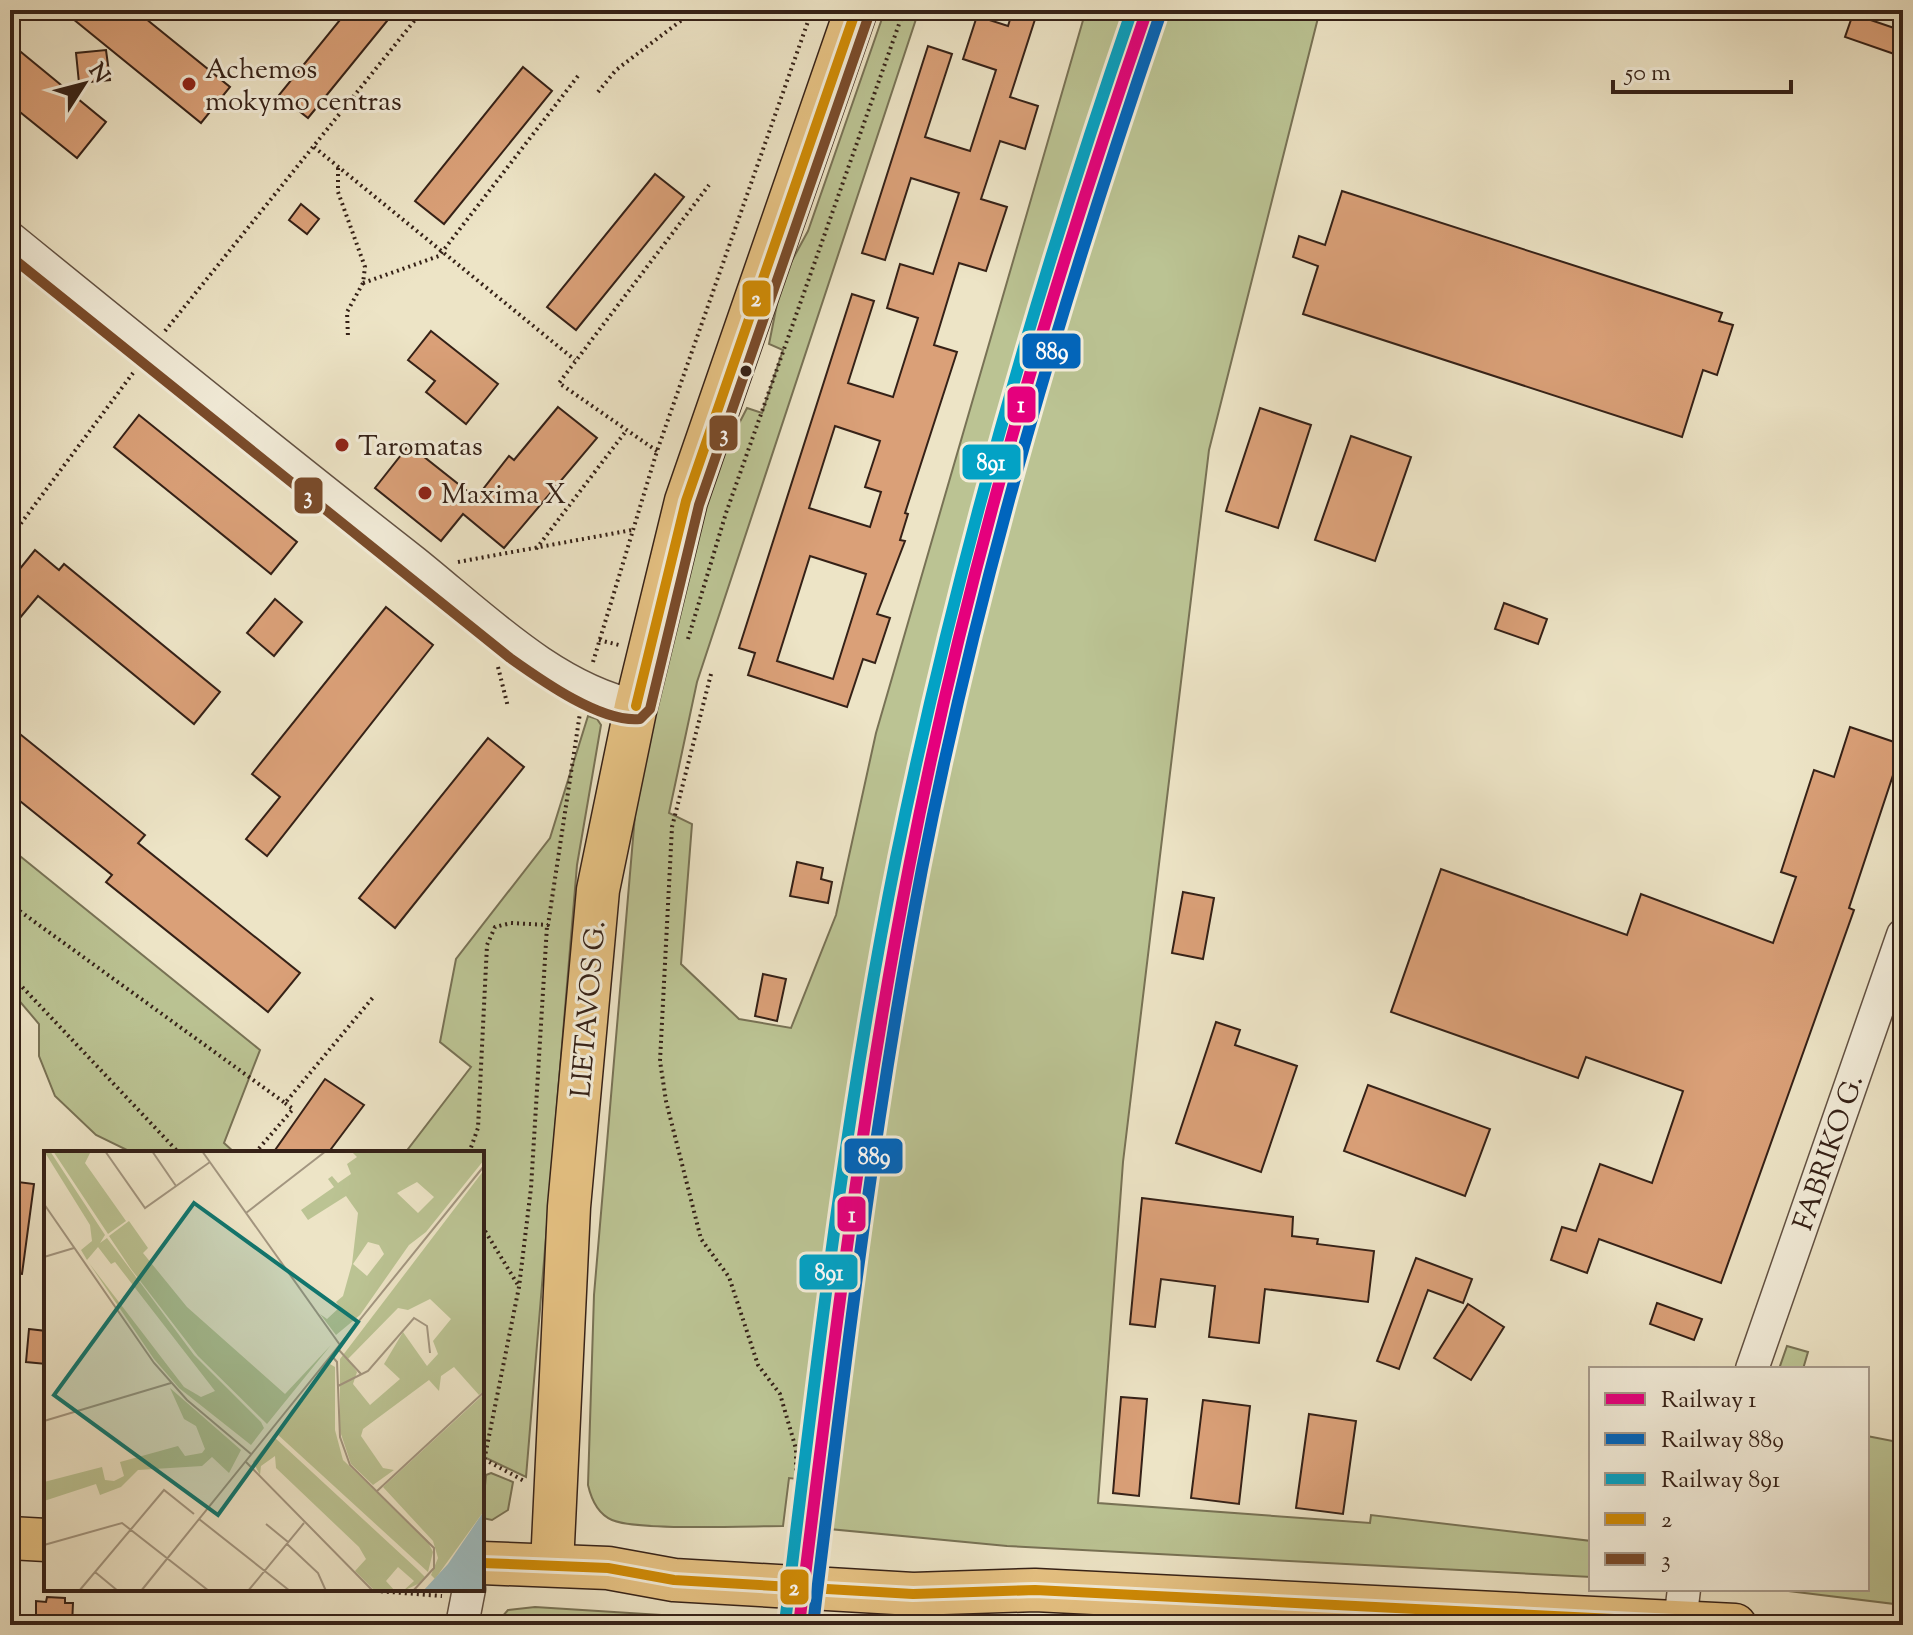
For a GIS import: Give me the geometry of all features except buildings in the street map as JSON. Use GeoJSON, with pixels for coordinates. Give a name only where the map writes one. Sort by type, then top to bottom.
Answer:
{"type":"FeatureCollection","features":[{"type":"Feature","properties":{"kind":"main road","name":"LIETAVOS G."},"geometry":{"type":"LineString","coordinates":[[552,1565],[569,1207],[598,890],[636,706],[686,501],[856,10]]}},
{"type":"Feature","properties":{"kind":"main road"},"geometry":{"type":"LineString","coordinates":[[10,1538],[44,1540]]}},
{"type":"Feature","properties":{"kind":"main road"},"geometry":{"type":"LineString","coordinates":[[484,1563],[608,1568],[674,1580],[913,1594],[1035,1590],[1572,1621],[1663,1614],[1735,1625]]}},
{"type":"Feature","properties":{"kind":"street"},"geometry":{"type":"LineString","coordinates":[[10,238],[558,675],[586,689],[636,706]]}},
{"type":"Feature","properties":{"kind":"street","name":"FABRIKO G."},"geometry":{"type":"LineString","coordinates":[[1753,1367],[1903,935]]}},
{"type":"Feature","properties":{"kind":"path"},"geometry":{"type":"LineString","coordinates":[[10,538],[150,351],[423,10]]}},
{"type":"Feature","properties":{"kind":"path"},"geometry":{"type":"LineString","coordinates":[[598,92],[616,70],[695,10]]}},
{"type":"Feature","properties":{"kind":"path"},"geometry":{"type":"LineString","coordinates":[[484,1454],[519,1287],[531,1188],[553,873],[586,689],[657,451],[812,10]]}},
{"type":"Feature","properties":{"kind":"path"},"geometry":{"type":"LineString","coordinates":[[687,644],[726,513],[904,10]]}},
{"type":"Feature","properties":{"kind":"path"},"geometry":{"type":"LineString","coordinates":[[363,283],[442,252],[578,76]]}},
{"type":"Feature","properties":{"kind":"path"},"geometry":{"type":"LineString","coordinates":[[314,147],[575,360]]}},
{"type":"Feature","properties":{"kind":"path"},"geometry":{"type":"LineString","coordinates":[[338,168],[338,192],[365,267],[363,283],[347,312],[348,337]]}},
{"type":"Feature","properties":{"kind":"path"},"geometry":{"type":"LineString","coordinates":[[657,451],[559,383],[709,185]]}},
{"type":"Feature","properties":{"kind":"path"},"geometry":{"type":"LineString","coordinates":[[536,549],[626,431]]}},
{"type":"Feature","properties":{"kind":"path"},"geometry":{"type":"LineString","coordinates":[[458,562],[632,530]]}},
{"type":"Feature","properties":{"kind":"path"},"geometry":{"type":"LineString","coordinates":[[496,661],[508,707]]}},
{"type":"Feature","properties":{"kind":"path"},"geometry":{"type":"LineString","coordinates":[[711,674],[672,827],[660,1061],[666,1101],[701,1239],[729,1277],[744,1313],[758,1365],[780,1394],[796,1449],[796,1479],[779,1625]]}},
{"type":"Feature","properties":{"kind":"path"},"geometry":{"type":"LineString","coordinates":[[10,889],[21,913]]}},
{"type":"Feature","properties":{"kind":"path"},"geometry":{"type":"LineString","coordinates":[[10,904],[293,1109],[257,1151]]}},
{"type":"Feature","properties":{"kind":"path"},"geometry":{"type":"LineString","coordinates":[[470,1151],[478,1128],[487,945],[495,927],[511,923],[548,925]]}},
{"type":"Feature","properties":{"kind":"path"},"geometry":{"type":"LineString","coordinates":[[10,974],[177,1151]]}},
{"type":"Feature","properties":{"kind":"path"},"geometry":{"type":"LineString","coordinates":[[285,1103],[375,995]]}},
{"type":"Feature","properties":{"kind":"path"},"geometry":{"type":"LineString","coordinates":[[484,1229],[519,1287]]}},
{"type":"Feature","properties":{"kind":"path"},"geometry":{"type":"LineString","coordinates":[[484,1460],[525,1482],[556,1484]]}},
{"type":"Feature","properties":{"kind":"path"},"geometry":{"type":"LineString","coordinates":[[408,1591],[437,1592],[461,1606]]}},
{"type":"Feature","properties":{"kind":"green space"},"geometry":{"type":"Polygon","coordinates":[[[885,10],[919,10],[697,682],[669,813],[692,824],[681,964],[739,1019],[791,1028],[836,915],[876,733],[1086,10],[1131,10],[993,454],[925,724],[888,911],[856,1100],[806,1480],[789,1478],[783,1526],[668,1527],[625,1523],[612,1520],[599,1510],[588,1485],[594,1295],[638,780],[709,482],[747,408],[762,413],[783,350],[769,344],[782,279],[808,231],[885,10]]]}},
{"type":"Feature","properties":{"kind":"green space"},"geometry":{"type":"Polygon","coordinates":[[[1149,10],[1320,10],[1209,450],[1123,1162],[1098,1503],[1370,1523],[1371,1515],[1589,1541],[1589,1577],[1007,1546],[819,1528],[852,1249],[888,1035],[941,754],[1010,473],[1149,10]]]}},
{"type":"Feature","properties":{"kind":"green space"},"geometry":{"type":"Polygon","coordinates":[[[588,716],[597,719],[601,725],[577,865],[526,1477],[484,1457],[484,1151],[407,1151],[471,1067],[440,1042],[456,959],[550,838],[588,716]]]}},
{"type":"Feature","properties":{"kind":"green space"},"geometry":{"type":"Polygon","coordinates":[[[10,848],[260,1050],[224,1143],[233,1151],[129,1151],[96,1135],[55,1096],[39,1056],[39,1024],[10,990],[10,848]]]}},
{"type":"Feature","properties":{"kind":"green space"},"geometry":{"type":"Polygon","coordinates":[[[1787,1346],[1808,1352],[1804,1367],[1780,1367],[1787,1346]]]}},
{"type":"Feature","properties":{"kind":"green space"},"geometry":{"type":"Polygon","coordinates":[[[1869,1436],[1903,1443],[1903,1605],[1788,1591],[1869,1591],[1869,1436]]]}},
{"type":"Feature","properties":{"kind":"green space"},"geometry":{"type":"Polygon","coordinates":[[[491,1473],[513,1482],[508,1510],[492,1520],[484,1518],[486,1475],[491,1473]]]}},
{"type":"Feature","properties":{"kind":"green space"},"geometry":{"type":"Polygon","coordinates":[[[535,1607],[772,1622],[771,1625],[495,1625],[508,1610],[535,1607]]]}},
{"type":"Feature","properties":{"kind":"rail line","name":"891"},"geometry":{"type":"LineString","coordinates":[[785,1623],[847,1144],[878,953],[919,750],[1000,430],[1063,219],[1132,10]]}},
{"type":"Feature","properties":{"kind":"rail line","name":"1"},"geometry":{"type":"LineString","coordinates":[[799,1625],[861,1150],[891,961],[931,758],[983,542],[1013,434],[1077,221],[1147,10]]}},
{"type":"Feature","properties":{"kind":"rail line","name":"889"},"geometry":{"type":"LineString","coordinates":[[813,1625],[848,1341],[889,1057],[922,869],[945,760],[1026,438],[1090,226],[1160,15]]}},
{"type":"Feature","properties":{"kind":"transit line","name":"2"},"geometry":{"type":"LineString","coordinates":[[636,706],[686,501],[856,10]]}},
{"type":"Feature","properties":{"kind":"transit line","name":"3"},"geometry":{"type":"LineString","coordinates":[[10,256],[510,658],[554,688],[590,707],[624,718],[640,719],[650,709],[699,505],[869,15]]}},
{"type":"Feature","properties":{"kind":"transit line","name":"2"},"geometry":{"type":"LineString","coordinates":[[484,1563],[608,1568],[674,1580],[913,1594],[1035,1590],[1735,1625]]}},
{"type":"Feature","properties":{"kind":"place","name":"Achemos mokymo centras"},"geometry":{"type":"Point","coordinates":[189,84]}},
{"type":"Feature","properties":{"kind":"place","name":"Taromatas"},"geometry":{"type":"Point","coordinates":[342,445]}},
{"type":"Feature","properties":{"kind":"place","name":"Maxima X"},"geometry":{"type":"Point","coordinates":[425,493]}}]}
